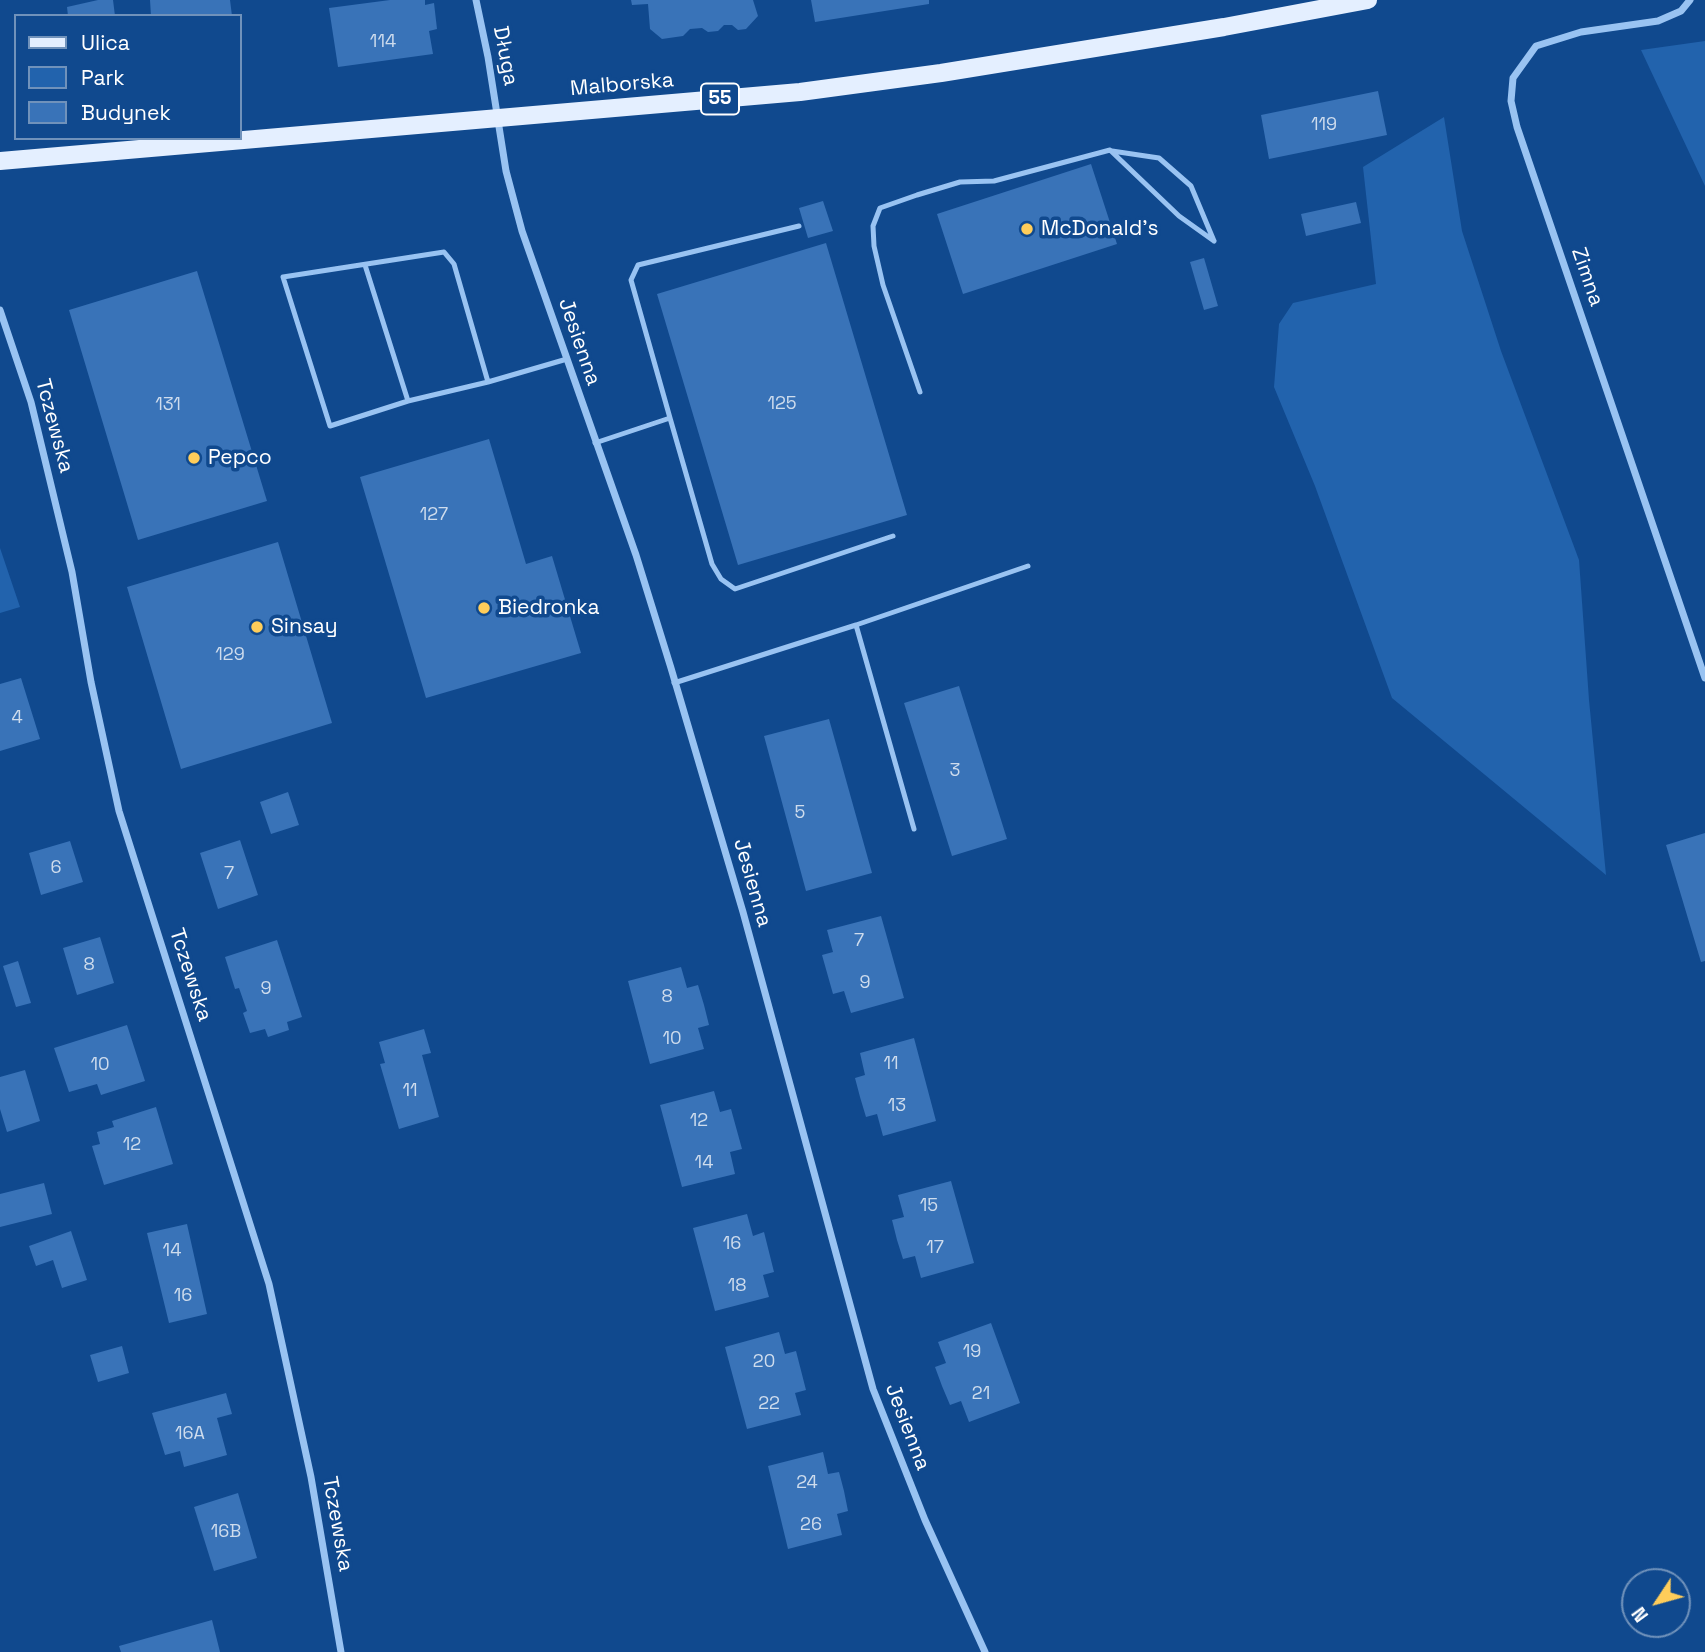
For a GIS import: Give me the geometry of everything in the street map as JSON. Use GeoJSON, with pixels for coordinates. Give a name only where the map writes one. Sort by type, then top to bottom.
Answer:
{"type":"FeatureCollection","features":[{"type":"Feature","properties":{"kind":"main road","name":"Malborska"},"geometry":{"type":"LineString","coordinates":[[0,161],[800,92],[1211,29],[1368,0]]}},
{"type":"Feature","properties":{"kind":"street","name":"Długa"},"geometry":{"type":"LineString","coordinates":[[476,0],[498,119]]}},
{"type":"Feature","properties":{"kind":"street","name":"Zimna"},"geometry":{"type":"LineString","coordinates":[[1690,0],[1681,11],[1658,22],[1581,32],[1536,46],[1513,78],[1511,101],[1517,127],[1705,678]]}},
{"type":"Feature","properties":{"kind":"street","name":"Jesienna"},"geometry":{"type":"LineString","coordinates":[[498,119],[506,171],[522,231],[636,555],[743,912],[873,1389],[925,1520],[985,1652]]}},
{"type":"Feature","properties":{"kind":"street","name":"Tczewska"},"geometry":{"type":"LineString","coordinates":[[0,310],[31,402],[72,572],[91,682],[119,811],[269,1284],[311,1478],[341,1652]]}},
{"type":"Feature","properties":{"kind":"lane"},"geometry":{"type":"LineString","coordinates":[[920,392],[883,285],[874,246],[873,226],[880,208],[960,182],[994,181],[1110,150],[1159,158],[1191,186],[1214,241],[1179,216],[1110,150]]}},
{"type":"Feature","properties":{"kind":"lane"},"geometry":{"type":"LineString","coordinates":[[799,226],[638,265],[631,279],[712,564],[721,579],[735,589],[893,536]]}},
{"type":"Feature","properties":{"kind":"lane"},"geometry":{"type":"LineString","coordinates":[[488,382],[454,264],[444,253],[283,277],[330,426],[408,401],[488,382],[567,359]]}},
{"type":"Feature","properties":{"kind":"lane"},"geometry":{"type":"LineString","coordinates":[[365,265],[408,401]]}},
{"type":"Feature","properties":{"kind":"lane"},"geometry":{"type":"LineString","coordinates":[[596,443],[670,418]]}},
{"type":"Feature","properties":{"kind":"lane"},"geometry":{"type":"LineString","coordinates":[[674,683],[1028,566]]}},
{"type":"Feature","properties":{"kind":"lane"},"geometry":{"type":"LineString","coordinates":[[856,625],[914,829]]}},
{"type":"Feature","properties":{"kind":"green space"},"geometry":{"type":"Polygon","coordinates":[[[1705,41],[1705,186],[1641,50],[1705,41]]]}},
{"type":"Feature","properties":{"kind":"green space"},"geometry":{"type":"Polygon","coordinates":[[[1444,117],[1462,231],[1501,351],[1579,560],[1606,875],[1392,698],[1315,486],[1274,387],[1279,324],[1293,303],[1376,284],[1363,167],[1444,117]]]}},
{"type":"Feature","properties":{"kind":"green space"},"geometry":{"type":"Polygon","coordinates":[[[0,548],[20,607],[0,613],[0,548]]]}},
{"type":"Feature","properties":{"kind":"building"},"geometry":{"type":"Polygon","coordinates":[[[98,0],[113,0],[115,14],[68,14],[67,7],[98,0]]]}},
{"type":"Feature","properties":{"kind":"building"},"geometry":{"type":"Polygon","coordinates":[[[150,0],[230,0],[232,14],[151,14],[150,0]]]}},
{"type":"Feature","properties":{"kind":"building"},"geometry":{"type":"Polygon","coordinates":[[[390,0],[425,0],[425,5],[434,3],[437,29],[429,31],[433,54],[338,67],[329,8],[390,0]]]}},
{"type":"Feature","properties":{"kind":"building"},"geometry":{"type":"Polygon","coordinates":[[[631,0],[753,0],[758,16],[746,29],[738,30],[732,25],[724,25],[718,31],[690,29],[683,36],[662,39],[650,29],[648,4],[632,5],[631,0]]]}},
{"type":"Feature","properties":{"kind":"building"},"geometry":{"type":"Polygon","coordinates":[[[811,0],[929,0],[929,4],[815,22],[811,0]]]}},
{"type":"Feature","properties":{"kind":"building"},"geometry":{"type":"Polygon","coordinates":[[[1378,91],[1387,135],[1269,159],[1261,115],[1378,91]]]}},
{"type":"Feature","properties":{"kind":"building","name":"McDonald's"},"geometry":{"type":"Polygon","coordinates":[[[1091,164],[1117,244],[963,294],[937,214],[1091,164]]]}},
{"type":"Feature","properties":{"kind":"building"},"geometry":{"type":"Polygon","coordinates":[[[823,201],[833,231],[808,238],[799,208],[823,201]]]}},
{"type":"Feature","properties":{"kind":"building"},"geometry":{"type":"Polygon","coordinates":[[[1356,202],[1361,223],[1306,236],[1301,214],[1356,202]]]}},
{"type":"Feature","properties":{"kind":"building"},"geometry":{"type":"Polygon","coordinates":[[[826,243],[907,515],[738,565],[657,294],[826,243]]]}},
{"type":"Feature","properties":{"kind":"building"},"geometry":{"type":"Polygon","coordinates":[[[1204,258],[1218,306],[1204,310],[1190,262],[1204,258]]]}},
{"type":"Feature","properties":{"kind":"building"},"geometry":{"type":"Polygon","coordinates":[[[197,271],[267,501],[138,540],[69,310],[197,271]]]}},
{"type":"Feature","properties":{"kind":"building","name":"Biedronka"},"geometry":{"type":"Polygon","coordinates":[[[489,439],[526,564],[552,556],[581,653],[426,698],[360,477],[489,439]]]}},
{"type":"Feature","properties":{"kind":"building"},"geometry":{"type":"Polygon","coordinates":[[[278,542],[332,723],[181,769],[127,587],[278,542]]]}},
{"type":"Feature","properties":{"kind":"building"},"geometry":{"type":"Polygon","coordinates":[[[21,678],[40,739],[0,751],[0,684],[21,678]]]}},
{"type":"Feature","properties":{"kind":"building"},"geometry":{"type":"Polygon","coordinates":[[[959,686],[1007,839],[952,856],[904,703],[959,686]]]}},
{"type":"Feature","properties":{"kind":"building"},"geometry":{"type":"Polygon","coordinates":[[[829,719],[872,873],[806,891],[764,736],[829,719]]]}},
{"type":"Feature","properties":{"kind":"building"},"geometry":{"type":"Polygon","coordinates":[[[288,792],[299,825],[271,834],[260,802],[288,792]]]}},
{"type":"Feature","properties":{"kind":"building"},"geometry":{"type":"Polygon","coordinates":[[[1705,833],[1705,961],[1701,962],[1666,845],[1705,833]]]}},
{"type":"Feature","properties":{"kind":"building"},"geometry":{"type":"Polygon","coordinates":[[[240,840],[258,895],[218,909],[200,853],[240,840]]]}},
{"type":"Feature","properties":{"kind":"building"},"geometry":{"type":"Polygon","coordinates":[[[70,841],[83,882],[41,895],[29,853],[70,841]]]}},
{"type":"Feature","properties":{"kind":"building"},"geometry":{"type":"Polygon","coordinates":[[[881,916],[904,998],[851,1013],[844,991],[833,994],[822,955],[833,952],[827,930],[881,916]]]}},
{"type":"Feature","properties":{"kind":"building"},"geometry":{"type":"Polygon","coordinates":[[[100,937],[114,983],[77,995],[63,948],[100,937]]]}},
{"type":"Feature","properties":{"kind":"building"},"geometry":{"type":"Polygon","coordinates":[[[277,940],[302,1017],[287,1022],[289,1030],[268,1037],[265,1029],[250,1033],[243,1013],[247,1011],[239,988],[235,989],[225,957],[277,940]]]}},
{"type":"Feature","properties":{"kind":"building"},"geometry":{"type":"Polygon","coordinates":[[[18,961],[31,1003],[16,1007],[3,966],[18,961]]]}},
{"type":"Feature","properties":{"kind":"building"},"geometry":{"type":"Polygon","coordinates":[[[681,967],[687,988],[698,985],[704,1005],[709,1025],[698,1028],[704,1049],[650,1064],[628,981],[681,967]]]}},
{"type":"Feature","properties":{"kind":"building"},"geometry":{"type":"Polygon","coordinates":[[[127,1025],[145,1081],[101,1095],[97,1084],[69,1092],[54,1048],[127,1025]]]}},
{"type":"Feature","properties":{"kind":"building"},"geometry":{"type":"Polygon","coordinates":[[[424,1029],[431,1053],[422,1055],[439,1117],[399,1129],[380,1064],[385,1063],[379,1042],[424,1029]]]}},
{"type":"Feature","properties":{"kind":"building"},"geometry":{"type":"Polygon","coordinates":[[[914,1038],[936,1121],[883,1136],[877,1114],[866,1117],[860,1097],[855,1078],[865,1075],[860,1053],[914,1038]]]}},
{"type":"Feature","properties":{"kind":"building"},"geometry":{"type":"Polygon","coordinates":[[[25,1070],[40,1121],[7,1132],[0,1109],[0,1077],[25,1070]]]}},
{"type":"Feature","properties":{"kind":"building"},"geometry":{"type":"Polygon","coordinates":[[[714,1091],[720,1112],[731,1109],[742,1149],[730,1152],[735,1174],[682,1187],[660,1105],[714,1091]]]}},
{"type":"Feature","properties":{"kind":"building"},"geometry":{"type":"Polygon","coordinates":[[[156,1107],[173,1164],[104,1185],[92,1146],[100,1144],[97,1132],[114,1127],[112,1121],[156,1107]]]}},
{"type":"Feature","properties":{"kind":"building"},"geometry":{"type":"Polygon","coordinates":[[[951,1181],[974,1263],[921,1278],[915,1256],[903,1259],[897,1240],[892,1220],[904,1217],[898,1195],[951,1181]]]}},
{"type":"Feature","properties":{"kind":"building"},"geometry":{"type":"Polygon","coordinates":[[[44,1183],[52,1214],[0,1227],[0,1194],[44,1183]]]}},
{"type":"Feature","properties":{"kind":"building"},"geometry":{"type":"Polygon","coordinates":[[[747,1214],[753,1236],[764,1232],[774,1272],[763,1275],[769,1297],[715,1311],[693,1228],[747,1214]]]}},
{"type":"Feature","properties":{"kind":"building"},"geometry":{"type":"Polygon","coordinates":[[[187,1224],[207,1314],[169,1323],[147,1233],[187,1224]]]}},
{"type":"Feature","properties":{"kind":"building"},"geometry":{"type":"Polygon","coordinates":[[[71,1231],[87,1280],[62,1288],[53,1260],[36,1266],[29,1246],[71,1231]]]}},
{"type":"Feature","properties":{"kind":"building"},"geometry":{"type":"Polygon","coordinates":[[[991,1323],[1020,1403],[969,1422],[961,1401],[950,1405],[942,1386],[935,1367],[946,1363],[938,1342],[991,1323]]]}},
{"type":"Feature","properties":{"kind":"building"},"geometry":{"type":"Polygon","coordinates":[[[779,1332],[785,1354],[796,1351],[806,1390],[795,1393],[801,1415],[747,1429],[725,1347],[779,1332]]]}},
{"type":"Feature","properties":{"kind":"building"},"geometry":{"type":"Polygon","coordinates":[[[122,1346],[129,1373],[98,1382],[90,1355],[122,1346]]]}},
{"type":"Feature","properties":{"kind":"building"},"geometry":{"type":"Polygon","coordinates":[[[226,1393],[232,1414],[217,1418],[227,1455],[184,1467],[180,1451],[165,1455],[152,1413],[226,1393]]]}},
{"type":"Feature","properties":{"kind":"building"},"geometry":{"type":"Polygon","coordinates":[[[823,1452],[828,1474],[839,1472],[844,1491],[848,1511],[837,1514],[842,1535],[788,1549],[768,1466],[823,1452]]]}},
{"type":"Feature","properties":{"kind":"building"},"geometry":{"type":"Polygon","coordinates":[[[238,1493],[257,1558],[214,1571],[194,1507],[238,1493]]]}},
{"type":"Feature","properties":{"kind":"building"},"geometry":{"type":"Polygon","coordinates":[[[212,1620],[220,1652],[121,1652],[119,1646],[212,1620]]]}},
{"type":"Feature","properties":{"kind":"place","name":"McDonald's"},"geometry":{"type":"Point","coordinates":[1027,229]}},
{"type":"Feature","properties":{"kind":"place","name":"Pepco"},"geometry":{"type":"Point","coordinates":[194,458]}},
{"type":"Feature","properties":{"kind":"place","name":"Biedronka"},"geometry":{"type":"Point","coordinates":[484,608]}},
{"type":"Feature","properties":{"kind":"place","name":"Sinsay"},"geometry":{"type":"Point","coordinates":[257,627]}}]}
